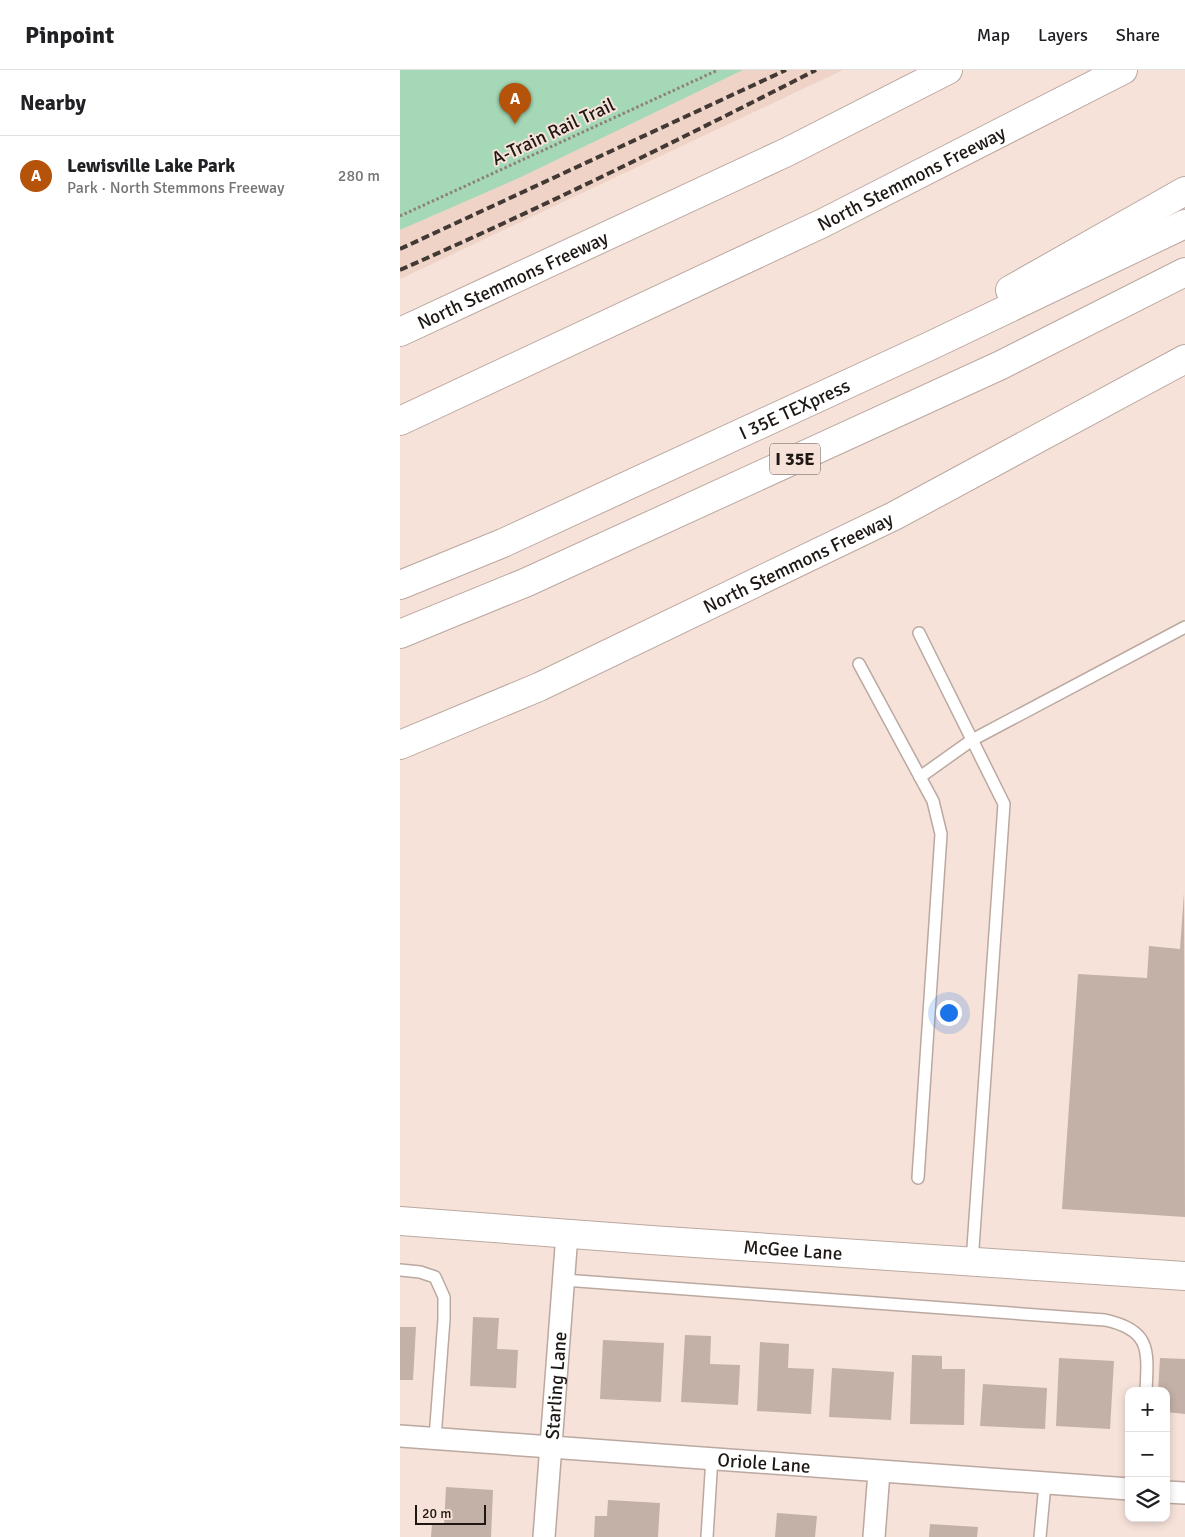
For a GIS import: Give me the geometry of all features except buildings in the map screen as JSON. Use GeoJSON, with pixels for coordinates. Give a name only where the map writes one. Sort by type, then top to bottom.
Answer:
{"type":"FeatureCollection","features":[{"type":"Feature","properties":{"kind":"main road","name":"North Stemmons Freeway"},"geometry":{"type":"LineString","coordinates":[[400,332],[787,152],[948,70]]}},
{"type":"Feature","properties":{"kind":"main road","name":"North Stemmons Freeway"},"geometry":{"type":"LineString","coordinates":[[400,420],[822,223],[1122,70]]}},
{"type":"Feature","properties":{"kind":"main road"},"geometry":{"type":"LineString","coordinates":[[932,345],[986,303],[1185,191]]}},
{"type":"Feature","properties":{"kind":"main road","name":"I 35E TEXpress"},"geometry":{"type":"LineString","coordinates":[[400,585],[503,543],[932,345],[1185,224]]}},
{"type":"Feature","properties":{"kind":"main road","name":"I 35E"},"geometry":{"type":"LineString","coordinates":[[400,634],[527,582],[983,373],[1185,272]]}},
{"type":"Feature","properties":{"kind":"main road","name":"North Stemmons Freeway"},"geometry":{"type":"LineString","coordinates":[[400,745],[539,687],[894,516],[1185,360]]}},
{"type":"Feature","properties":{"kind":"main road","name":"McGee Lane"},"geometry":{"type":"LineString","coordinates":[[400,1221],[1185,1276]]}},
{"type":"Feature","properties":{"kind":"street","name":"Starling Lane"},"geometry":{"type":"LineString","coordinates":[[544,1537],[567,1234]]}},
{"type":"Feature","properties":{"kind":"street","name":"Oriole Lane"},"geometry":{"type":"LineString","coordinates":[[400,1436],[712,1457],[879,1472],[1125,1489]]}},
{"type":"Feature","properties":{"kind":"street"},"geometry":{"type":"LineString","coordinates":[[874,1537],[879,1472]]}},
{"type":"Feature","properties":{"kind":"lane"},"geometry":{"type":"LineString","coordinates":[[920,777],[972,740],[1185,627]]}},
{"type":"Feature","properties":{"kind":"lane"},"geometry":{"type":"LineString","coordinates":[[919,633],[1004,804],[972,1262]]}},
{"type":"Feature","properties":{"kind":"lane"},"geometry":{"type":"LineString","coordinates":[[859,664],[933,801],[941,834],[918,1178]]}},
{"type":"Feature","properties":{"kind":"lane"},"geometry":{"type":"LineString","coordinates":[[400,1270],[420,1272],[435,1277],[444,1297],[435,1438]]}},
{"type":"Feature","properties":{"kind":"lane"},"geometry":{"type":"LineString","coordinates":[[564,1280],[1105,1320],[1126,1325],[1138,1334],[1148,1352],[1146,1387]]}},
{"type":"Feature","properties":{"kind":"lane"},"geometry":{"type":"LineString","coordinates":[[707,1537],[712,1457]]}},
{"type":"Feature","properties":{"kind":"lane"},"geometry":{"type":"LineString","coordinates":[[1040,1537],[1045,1484]]}},
{"type":"Feature","properties":{"kind":"path","name":"A-Train Rail Trail"},"geometry":{"type":"LineString","coordinates":[[400,216],[718,70]]}},
{"type":"Feature","properties":{"kind":"shaded area"},"geometry":{"type":"Polygon","coordinates":[[[743,70],[843,70],[400,279],[400,230],[519,178],[743,70]]]}},
{"type":"Feature","properties":{"kind":"green space"},"geometry":{"type":"Polygon","coordinates":[[[400,70],[743,70],[519,178],[400,230],[400,70]]]}},
{"type":"Feature","properties":{"kind":"railway"},"geometry":{"type":"LineString","coordinates":[[400,249],[786,70]]}},
{"type":"Feature","properties":{"kind":"railway"},"geometry":{"type":"LineString","coordinates":[[400,270],[610,173],[816,70]]}},
{"type":"Feature","properties":{"kind":"place","name":"Lewisville Lake Park"},"geometry":{"type":"Point","coordinates":[515,124]}}]}
